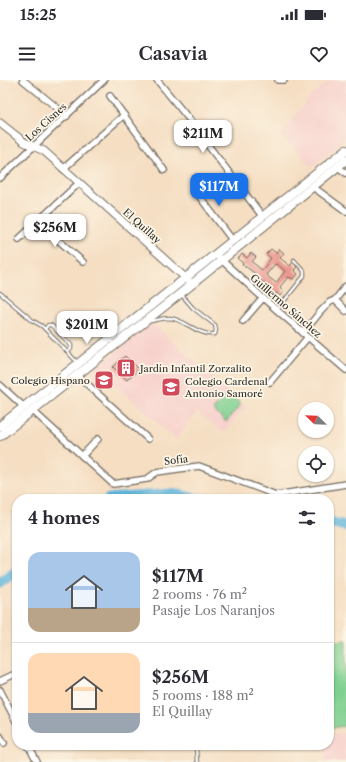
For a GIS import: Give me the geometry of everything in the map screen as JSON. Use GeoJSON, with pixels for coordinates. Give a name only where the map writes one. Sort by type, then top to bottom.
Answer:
{"type":"FeatureCollection","features":[{"type":"Feature","properties":{"kind":"main road"},"geometry":{"type":"LineString","coordinates":[[219,258],[233,241],[346,150]]}},
{"type":"Feature","properties":{"kind":"main road"},"geometry":{"type":"LineString","coordinates":[[0,426],[79,364],[313,187],[346,160]]}},
{"type":"Feature","properties":{"kind":"main road"},"geometry":{"type":"LineString","coordinates":[[0,436],[181,293],[189,281]]}},
{"type":"Feature","properties":{"kind":"street"},"geometry":{"type":"LineString","coordinates":[[23,80],[67,116]]}},
{"type":"Feature","properties":{"kind":"street","name":"Los Cisnes"},"geometry":{"type":"LineString","coordinates":[[0,178],[104,80]]}},
{"type":"Feature","properties":{"kind":"street"},"geometry":{"type":"LineString","coordinates":[[158,80],[263,217]]}},
{"type":"Feature","properties":{"kind":"street"},"geometry":{"type":"LineString","coordinates":[[110,96],[164,170]]}},
{"type":"Feature","properties":{"kind":"street"},"geometry":{"type":"LineString","coordinates":[[63,169],[124,115]]}},
{"type":"Feature","properties":{"kind":"street","name":"El Quillay"},"geometry":{"type":"LineString","coordinates":[[0,123],[21,140],[44,151],[189,281]]}},
{"type":"Feature","properties":{"kind":"street"},"geometry":{"type":"LineString","coordinates":[[338,167],[346,173]]}},
{"type":"Feature","properties":{"kind":"street"},"geometry":{"type":"LineString","coordinates":[[20,239],[79,183]]}},
{"type":"Feature","properties":{"kind":"street"},"geometry":{"type":"LineString","coordinates":[[313,187],[346,211]]}},
{"type":"Feature","properties":{"kind":"street"},"geometry":{"type":"LineString","coordinates":[[197,193],[233,241]]}},
{"type":"Feature","properties":{"kind":"street"},"geometry":{"type":"LineString","coordinates":[[38,222],[83,262]]}},
{"type":"Feature","properties":{"kind":"street","name":"Guillermo Sánchez"},"geometry":{"type":"LineString","coordinates":[[219,258],[276,310],[346,370]]}},
{"type":"Feature","properties":{"kind":"street"},"geometry":{"type":"LineString","coordinates":[[303,333],[330,302],[335,300],[346,286]]}},
{"type":"Feature","properties":{"kind":"street"},"geometry":{"type":"LineString","coordinates":[[243,321],[263,298]]}},
{"type":"Feature","properties":{"kind":"street"},"geometry":{"type":"LineString","coordinates":[[335,300],[346,312]]}},
{"type":"Feature","properties":{"kind":"street"},"geometry":{"type":"LineString","coordinates":[[270,382],[308,337]]}},
{"type":"Feature","properties":{"kind":"street"},"geometry":{"type":"LineString","coordinates":[[77,375],[148,439]]}},
{"type":"Feature","properties":{"kind":"street"},"geometry":{"type":"LineString","coordinates":[[0,385],[24,407]]}},
{"type":"Feature","properties":{"kind":"street","name":"Sofía"},"geometry":{"type":"LineString","coordinates":[[33,411],[113,484],[147,479],[157,472],[199,466],[273,494]]}},
{"type":"Feature","properties":{"kind":"street"},"geometry":{"type":"LineString","coordinates":[[82,456],[98,439]]}},
{"type":"Feature","properties":{"kind":"street","name":"Sofía"},"geometry":{"type":"LineString","coordinates":[[282,494],[346,484]]}},
{"type":"Feature","properties":{"kind":"street"},"geometry":{"type":"LineString","coordinates":[[0,681],[12,675]]}},
{"type":"Feature","properties":{"kind":"street"},"geometry":{"type":"LineString","coordinates":[[0,690],[12,713]]}},
{"type":"Feature","properties":{"kind":"street"},"geometry":{"type":"LineString","coordinates":[[0,736],[4,744]]}},
{"type":"Feature","properties":{"kind":"street"},"geometry":{"type":"LineString","coordinates":[[31,750],[37,762]]}},
{"type":"Feature","properties":{"kind":"lane"},"geometry":{"type":"LineString","coordinates":[[276,310],[304,276],[304,271],[294,260]]}},
{"type":"Feature","properties":{"kind":"lane"},"geometry":{"type":"LineString","coordinates":[[0,293],[33,321],[45,329],[79,364]]}},
{"type":"Feature","properties":{"kind":"lane"},"geometry":{"type":"LineString","coordinates":[[144,322],[169,318],[178,320],[197,330],[215,334],[215,325],[193,308],[181,293]]}},
{"type":"Feature","properties":{"kind":"lane"},"geometry":{"type":"LineString","coordinates":[[45,329],[48,325],[51,325],[70,345],[71,349],[68,352]]}},
{"type":"Feature","properties":{"kind":"lane"},"geometry":{"type":"LineString","coordinates":[[196,750],[197,762]]}},
{"type":"Feature","properties":{"kind":"shaded area"},"geometry":{"type":"Polygon","coordinates":[[[330,80],[346,80],[346,138],[312,167],[281,135],[310,97],[330,80]]]}},
{"type":"Feature","properties":{"kind":"shaded area","name":"Colegio Cardenal Antonio Samoré"},"geometry":{"type":"Polygon","coordinates":[[[152,323],[245,407],[223,433],[197,412],[176,439],[96,367],[152,323]]]}},
{"type":"Feature","properties":{"kind":"shaded area"},"geometry":{"type":"Polygon","coordinates":[[[346,733],[346,762],[326,762],[325,750],[334,750],[334,734],[346,733]]]}},
{"type":"Feature","properties":{"kind":"green space"},"geometry":{"type":"Polygon","coordinates":[[[228,392],[241,404],[226,422],[213,410],[228,392]]]}},
{"type":"Feature","properties":{"kind":"green space"},"geometry":{"type":"Polygon","coordinates":[[[346,640],[346,726],[334,727],[334,641],[346,640]]]}},
{"type":"Feature","properties":{"kind":"building"},"geometry":{"type":"Polygon","coordinates":[[[271,249],[276,253],[279,249],[284,253],[280,258],[290,266],[293,262],[297,267],[294,270],[298,274],[294,279],[288,277],[280,287],[284,291],[280,296],[270,290],[271,288],[256,277],[257,275],[242,264],[243,263],[238,259],[242,254],[247,258],[251,253],[256,257],[252,262],[262,270],[271,258],[266,254],[271,249]],[[276,264],[266,275],[276,283],[285,271],[276,264]]]}},
{"type":"Feature","properties":{"kind":"building","name":"Jardín Infantil Zorzalito"},"geometry":{"type":"Polygon","coordinates":[[[125,356],[139,369],[127,380],[113,367],[125,356]]]}},
{"type":"Feature","properties":{"kind":"waterway"},"geometry":{"type":"LineString","coordinates":[[334,523],[346,526]]}},
{"type":"Feature","properties":{"kind":"waterway"},"geometry":{"type":"LineString","coordinates":[[0,583],[12,575]]}},
{"type":"Feature","properties":{"kind":"place","name":"Jardín Infantil Zorzalito"},"geometry":{"type":"Point","coordinates":[126,368]}},
{"type":"Feature","properties":{"kind":"place","name":"Colegio Hispano"},"geometry":{"type":"Point","coordinates":[104,380]}},
{"type":"Feature","properties":{"kind":"place","name":"Colegio Cardenal Antonio Samoré"},"geometry":{"type":"Point","coordinates":[171,387]}}]}
